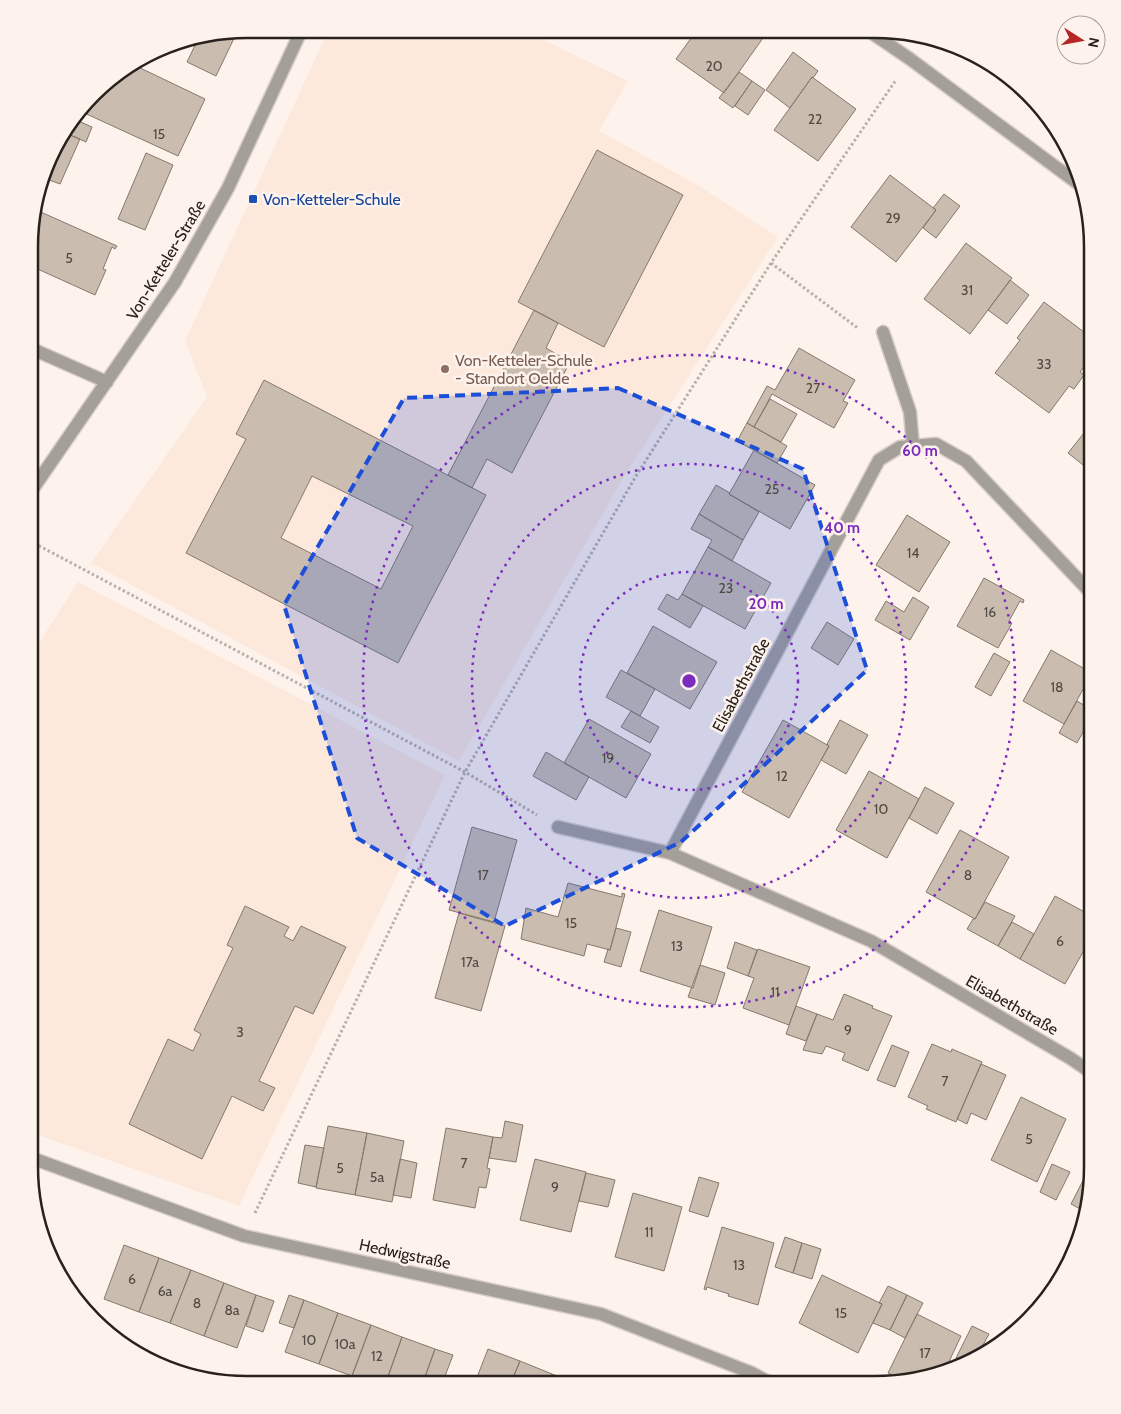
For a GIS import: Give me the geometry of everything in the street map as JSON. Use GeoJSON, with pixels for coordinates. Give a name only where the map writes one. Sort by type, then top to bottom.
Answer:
{"type":"FeatureCollection","features":[{"type":"Feature","properties":{"kind":"street","name":"Von-Ketteler-Straße"},"geometry":{"type":"LineString","coordinates":[[38,481],[175,282],[228,188],[298,38]]}},
{"type":"Feature","properties":{"kind":"street"},"geometry":{"type":"LineString","coordinates":[[880,38],[1072,179]]}},
{"type":"Feature","properties":{"kind":"street"},"geometry":{"type":"LineString","coordinates":[[883,332],[910,412],[914,446]]}},
{"type":"Feature","properties":{"kind":"street"},"geometry":{"type":"LineString","coordinates":[[38,352],[107,382]]}},
{"type":"Feature","properties":{"kind":"street","name":"Elisabethstraße"},"geometry":{"type":"LineString","coordinates":[[670,853],[879,460],[900,447],[936,444],[966,460],[1084,585]]}},
{"type":"Feature","properties":{"kind":"street","name":"Elisabethstraße"},"geometry":{"type":"LineString","coordinates":[[558,827],[670,853],[871,941],[1084,1068]]}},
{"type":"Feature","properties":{"kind":"street","name":"Hedwigstraße"},"geometry":{"type":"LineString","coordinates":[[38,1160],[244,1236],[602,1314],[758,1376]]}},
{"type":"Feature","properties":{"kind":"path"},"geometry":{"type":"LineString","coordinates":[[244,1236],[465,772],[636,476],[771,263],[910,59]]}},
{"type":"Feature","properties":{"kind":"path"},"geometry":{"type":"LineString","coordinates":[[771,263],[867,335],[883,332]]}},
{"type":"Feature","properties":{"kind":"path"},"geometry":{"type":"LineString","coordinates":[[38,544],[465,772],[558,827]]}},
{"type":"Feature","properties":{"kind":"highlighted area"},"geometry":{"type":"Polygon","coordinates":[[[618,388],[803,469],[867,670],[681,842],[505,926],[357,838],[284,605],[404,398],[618,388]]]}},
{"type":"Feature","properties":{"kind":"shaded area","name":"Von-Ketteler-Schule - Standort Oelde"},"geometry":{"type":"Polygon","coordinates":[[[325,38],[540,38],[628,81],[599,131],[696,184],[778,237],[627,472],[459,761],[91,563],[207,397],[185,341],[325,38]]]}},
{"type":"Feature","properties":{"kind":"shaded area"},"geometry":{"type":"Polygon","coordinates":[[[78,582],[445,775],[239,1206],[38,1135],[38,644],[78,582]]]}},
{"type":"Feature","properties":{"kind":"building"},"geometry":{"type":"Polygon","coordinates":[[[234,38],[216,76],[187,62],[195,44],[219,39],[234,38]]]}},
{"type":"Feature","properties":{"kind":"building"},"geometry":{"type":"Polygon","coordinates":[[[691,38],[763,38],[724,93],[676,59],[691,38]]]}},
{"type":"Feature","properties":{"kind":"building"},"geometry":{"type":"Polygon","coordinates":[[[793,52],[818,71],[790,108],[766,90],[793,52]]]}},
{"type":"Feature","properties":{"kind":"building"},"geometry":{"type":"Polygon","coordinates":[[[139,68],[205,99],[178,156],[85,113],[109,89],[139,68]]]}},
{"type":"Feature","properties":{"kind":"building"},"geometry":{"type":"Polygon","coordinates":[[[739,72],[752,81],[733,108],[719,98],[739,72]]]}},
{"type":"Feature","properties":{"kind":"building"},"geometry":{"type":"Polygon","coordinates":[[[812,77],[856,109],[818,161],[774,130],[812,77]]]}},
{"type":"Feature","properties":{"kind":"building"},"geometry":{"type":"Polygon","coordinates":[[[752,81],[765,90],[748,115],[735,106],[752,81]]]}},
{"type":"Feature","properties":{"kind":"building"},"geometry":{"type":"Polygon","coordinates":[[[79,121],[92,127],[86,142],[70,135],[79,121]]]}},
{"type":"Feature","properties":{"kind":"building"},"geometry":{"type":"Polygon","coordinates":[[[70,135],[80,139],[60,184],[49,180],[59,154],[70,135]]]}},
{"type":"Feature","properties":{"kind":"building"},"geometry":{"type":"Polygon","coordinates":[[[597,150],[683,195],[604,347],[518,302],[597,150]]]}},
{"type":"Feature","properties":{"kind":"building"},"geometry":{"type":"Polygon","coordinates":[[[146,153],[173,165],[145,230],[118,219],[146,153]]]}},
{"type":"Feature","properties":{"kind":"building"},"geometry":{"type":"Polygon","coordinates":[[[890,175],[936,210],[896,262],[851,227],[890,175]]]}},
{"type":"Feature","properties":{"kind":"building"},"geometry":{"type":"Polygon","coordinates":[[[944,194],[960,206],[936,238],[923,228],[936,210],[933,208],[944,194]]]}},
{"type":"Feature","properties":{"kind":"building"},"geometry":{"type":"Polygon","coordinates":[[[41,212],[117,246],[115,249],[112,247],[103,269],[106,270],[95,295],[38,269],[38,233],[41,212]]]}},
{"type":"Feature","properties":{"kind":"building"},"geometry":{"type":"Polygon","coordinates":[[[966,243],[1012,278],[970,334],[924,299],[966,243]]]}},
{"type":"Feature","properties":{"kind":"building"},"geometry":{"type":"Polygon","coordinates":[[[1010,280],[1029,295],[1007,324],[988,310],[1010,280]]]}},
{"type":"Feature","properties":{"kind":"building"},"geometry":{"type":"Polygon","coordinates":[[[1044,302],[1084,332],[1084,366],[1080,372],[1084,375],[1074,389],[1069,386],[1049,413],[995,373],[1020,340],[1017,338],[1044,302]]]}},
{"type":"Feature","properties":{"kind":"building"},"geometry":{"type":"Polygon","coordinates":[[[534,310],[558,323],[546,348],[570,362],[512,473],[487,459],[472,488],[448,475],[534,310]]]}},
{"type":"Feature","properties":{"kind":"building"},"geometry":{"type":"Polygon","coordinates":[[[799,348],[855,380],[843,401],[848,403],[834,428],[772,394],[754,427],[747,423],[767,386],[775,390],[799,348]]]}},
{"type":"Feature","properties":{"kind":"building"},"geometry":{"type":"Polygon","coordinates":[[[264,380],[486,495],[398,663],[186,553],[246,439],[236,434],[264,380]],[[312,476],[281,538],[381,589],[413,526],[312,476]]]}},
{"type":"Feature","properties":{"kind":"building"},"geometry":{"type":"Polygon","coordinates":[[[770,399],[797,414],[781,442],[754,427],[770,399]]]}},
{"type":"Feature","properties":{"kind":"building"},"geometry":{"type":"Polygon","coordinates":[[[747,423],[787,446],[777,463],[737,441],[747,423]]]}},
{"type":"Feature","properties":{"kind":"building"},"geometry":{"type":"Polygon","coordinates":[[[1084,433],[1084,466],[1068,453],[1084,433]]]}},
{"type":"Feature","properties":{"kind":"building"},"geometry":{"type":"Polygon","coordinates":[[[754,450],[815,485],[790,529],[729,494],[754,450]]]}},
{"type":"Feature","properties":{"kind":"building"},"geometry":{"type":"Polygon","coordinates":[[[716,485],[759,512],[743,540],[699,514],[716,485]]]}},
{"type":"Feature","properties":{"kind":"building"},"geometry":{"type":"Polygon","coordinates":[[[699,514],[743,540],[732,561],[708,547],[712,540],[691,529],[699,514]]]}},
{"type":"Feature","properties":{"kind":"building"},"geometry":{"type":"Polygon","coordinates":[[[907,515],[950,542],[919,592],[876,565],[907,515]]]}},
{"type":"Feature","properties":{"kind":"building"},"geometry":{"type":"Polygon","coordinates":[[[708,547],[771,583],[745,629],[682,594],[708,547]]]}},
{"type":"Feature","properties":{"kind":"building"},"geometry":{"type":"Polygon","coordinates":[[[984,578],[1024,600],[1023,603],[1020,601],[1009,621],[1012,623],[998,648],[957,626],[984,578]]]}},
{"type":"Feature","properties":{"kind":"building"},"geometry":{"type":"Polygon","coordinates":[[[667,594],[678,600],[682,594],[703,606],[690,628],[658,609],[667,594]]]}},
{"type":"Feature","properties":{"kind":"building"},"geometry":{"type":"Polygon","coordinates":[[[913,597],[929,607],[910,640],[875,620],[886,601],[904,612],[913,597]]]}},
{"type":"Feature","properties":{"kind":"building"},"geometry":{"type":"Polygon","coordinates":[[[827,622],[854,639],[838,665],[811,648],[827,622]]]}},
{"type":"Feature","properties":{"kind":"building"},"geometry":{"type":"Polygon","coordinates":[[[653,626],[717,662],[690,709],[627,673],[653,626]]]}},
{"type":"Feature","properties":{"kind":"building"},"geometry":{"type":"Polygon","coordinates":[[[1051,650],[1084,669],[1084,688],[1064,724],[1023,701],[1051,650]]]}},
{"type":"Feature","properties":{"kind":"building"},"geometry":{"type":"Polygon","coordinates":[[[994,653],[1010,662],[991,696],[975,687],[994,653]]]}},
{"type":"Feature","properties":{"kind":"building"},"geometry":{"type":"Polygon","coordinates":[[[621,670],[655,689],[640,716],[606,697],[621,670]]]}},
{"type":"Feature","properties":{"kind":"building"},"geometry":{"type":"Polygon","coordinates":[[[1077,701],[1084,705],[1084,730],[1077,743],[1059,733],[1077,701]]]}},
{"type":"Feature","properties":{"kind":"building"},"geometry":{"type":"Polygon","coordinates":[[[631,711],[659,727],[650,743],[621,727],[631,711]]]}},
{"type":"Feature","properties":{"kind":"building"},"geometry":{"type":"Polygon","coordinates":[[[589,719],[651,754],[626,798],[564,763],[589,719]]]}},
{"type":"Feature","properties":{"kind":"building"},"geometry":{"type":"Polygon","coordinates":[[[783,720],[829,746],[789,818],[742,792],[783,720]]]}},
{"type":"Feature","properties":{"kind":"building"},"geometry":{"type":"Polygon","coordinates":[[[840,720],[868,735],[846,774],[821,760],[840,720]]]}},
{"type":"Feature","properties":{"kind":"building"},"geometry":{"type":"Polygon","coordinates":[[[546,752],[589,777],[576,800],[533,776],[546,752]]]}},
{"type":"Feature","properties":{"kind":"building"},"geometry":{"type":"Polygon","coordinates":[[[869,771],[919,799],[887,858],[836,830],[869,771]]]}},
{"type":"Feature","properties":{"kind":"building"},"geometry":{"type":"Polygon","coordinates":[[[925,787],[954,803],[937,834],[909,818],[925,787]]]}},
{"type":"Feature","properties":{"kind":"building"},"geometry":{"type":"Polygon","coordinates":[[[472,827],[517,840],[494,922],[449,910],[472,827]]]}},
{"type":"Feature","properties":{"kind":"building"},"geometry":{"type":"Polygon","coordinates":[[[960,830],[1009,857],[975,919],[926,892],[960,830]]]}},
{"type":"Feature","properties":{"kind":"building"},"geometry":{"type":"Polygon","coordinates":[[[568,883],[622,897],[622,893],[625,894],[610,950],[587,944],[584,956],[521,939],[526,908],[558,917],[568,883]]]}},
{"type":"Feature","properties":{"kind":"building"},"geometry":{"type":"Polygon","coordinates":[[[1055,896],[1084,912],[1084,950],[1065,984],[1020,959],[1055,896]]]}},
{"type":"Feature","properties":{"kind":"building"},"geometry":{"type":"Polygon","coordinates":[[[985,902],[1015,916],[998,946],[967,929],[985,902]]]}},
{"type":"Feature","properties":{"kind":"building"},"geometry":{"type":"Polygon","coordinates":[[[245,906],[289,927],[284,936],[293,941],[301,926],[346,947],[313,1014],[295,1006],[259,1081],[275,1088],[263,1111],[232,1096],[202,1159],[129,1124],[168,1039],[193,1051],[201,1034],[194,1030],[233,948],[227,945],[245,906]]]}},
{"type":"Feature","properties":{"kind":"building"},"geometry":{"type":"Polygon","coordinates":[[[659,910],[712,927],[693,988],[640,971],[659,910]]]}},
{"type":"Feature","properties":{"kind":"building"},"geometry":{"type":"Polygon","coordinates":[[[459,913],[505,926],[481,1011],[435,998],[459,913]]]}},
{"type":"Feature","properties":{"kind":"building"},"geometry":{"type":"Polygon","coordinates":[[[1012,922],[1034,934],[1020,959],[998,946],[1012,922]]]}},
{"type":"Feature","properties":{"kind":"building"},"geometry":{"type":"Polygon","coordinates":[[[616,928],[631,932],[621,967],[604,962],[608,949],[610,950],[616,928]]]}},
{"type":"Feature","properties":{"kind":"building"},"geometry":{"type":"Polygon","coordinates":[[[735,942],[757,950],[748,976],[727,968],[735,942]]]}},
{"type":"Feature","properties":{"kind":"building"},"geometry":{"type":"Polygon","coordinates":[[[758,949],[810,967],[789,1025],[743,1008],[754,978],[748,976],[758,949]]]}},
{"type":"Feature","properties":{"kind":"building"},"geometry":{"type":"Polygon","coordinates":[[[700,965],[725,973],[715,1005],[688,997],[700,965]]]}},
{"type":"Feature","properties":{"kind":"building"},"geometry":{"type":"Polygon","coordinates":[[[844,994],[892,1016],[868,1071],[842,1060],[845,1053],[826,1046],[822,1054],[803,1050],[817,1014],[833,1020],[844,994]]]}},
{"type":"Feature","properties":{"kind":"building"},"geometry":{"type":"Polygon","coordinates":[[[796,1006],[817,1014],[806,1041],[786,1034],[796,1006]]]}},
{"type":"Feature","properties":{"kind":"building"},"geometry":{"type":"Polygon","coordinates":[[[932,1044],[951,1052],[952,1049],[982,1062],[956,1122],[926,1109],[928,1106],[908,1097],[932,1044]]]}},
{"type":"Feature","properties":{"kind":"building"},"geometry":{"type":"Polygon","coordinates":[[[892,1045],[909,1052],[895,1087],[877,1080],[892,1045]]]}},
{"type":"Feature","properties":{"kind":"building"},"geometry":{"type":"Polygon","coordinates":[[[981,1064],[1006,1075],[986,1120],[971,1113],[967,1124],[957,1119],[981,1064]]]}},
{"type":"Feature","properties":{"kind":"building"},"geometry":{"type":"Polygon","coordinates":[[[1021,1097],[1066,1119],[1037,1182],[991,1160],[1021,1097]]]}},
{"type":"Feature","properties":{"kind":"building"},"geometry":{"type":"Polygon","coordinates":[[[505,1121],[523,1125],[516,1162],[489,1158],[493,1137],[502,1138],[505,1121]]]}},
{"type":"Feature","properties":{"kind":"building"},"geometry":{"type":"Polygon","coordinates":[[[328,1126],[367,1133],[355,1195],[316,1188],[328,1126]]]}},
{"type":"Feature","properties":{"kind":"building"},"geometry":{"type":"Polygon","coordinates":[[[446,1128],[493,1137],[487,1168],[490,1169],[486,1188],[479,1187],[475,1208],[433,1200],[446,1128]]]}},
{"type":"Feature","properties":{"kind":"building"},"geometry":{"type":"Polygon","coordinates":[[[367,1133],[404,1141],[392,1202],[355,1195],[367,1133]]]}},
{"type":"Feature","properties":{"kind":"building"},"geometry":{"type":"Polygon","coordinates":[[[305,1145],[324,1148],[316,1187],[298,1183],[305,1145]]]}},
{"type":"Feature","properties":{"kind":"building"},"geometry":{"type":"Polygon","coordinates":[[[400,1159],[417,1163],[411,1198],[393,1195],[400,1159]]]}},
{"type":"Feature","properties":{"kind":"building"},"geometry":{"type":"Polygon","coordinates":[[[535,1159],[586,1172],[571,1232],[520,1220],[535,1159]]]}},
{"type":"Feature","properties":{"kind":"building"},"geometry":{"type":"Polygon","coordinates":[[[1052,1164],[1070,1172],[1056,1200],[1040,1192],[1052,1164]]]}},
{"type":"Feature","properties":{"kind":"building"},"geometry":{"type":"Polygon","coordinates":[[[586,1173],[615,1180],[608,1207],[579,1201],[586,1173]]]}},
{"type":"Feature","properties":{"kind":"building"},"geometry":{"type":"Polygon","coordinates":[[[699,1177],[719,1183],[708,1217],[689,1211],[699,1177]]]}},
{"type":"Feature","properties":{"kind":"building"},"geometry":{"type":"Polygon","coordinates":[[[1083,1181],[1079,1208],[1071,1204],[1083,1181]]]}},
{"type":"Feature","properties":{"kind":"building"},"geometry":{"type":"Polygon","coordinates":[[[633,1193],[682,1207],[664,1271],[615,1257],[633,1193]]]}},
{"type":"Feature","properties":{"kind":"building"},"geometry":{"type":"Polygon","coordinates":[[[722,1227],[774,1243],[758,1305],[707,1287],[706,1290],[704,1289],[722,1227]]]}},
{"type":"Feature","properties":{"kind":"building"},"geometry":{"type":"Polygon","coordinates":[[[785,1237],[802,1243],[793,1273],[775,1267],[785,1237]]]}},
{"type":"Feature","properties":{"kind":"building"},"geometry":{"type":"Polygon","coordinates":[[[802,1243],[821,1249],[812,1279],[793,1273],[802,1243]]]}},
{"type":"Feature","properties":{"kind":"building"},"geometry":{"type":"Polygon","coordinates":[[[124,1245],[159,1258],[139,1312],[104,1299],[124,1245]]]}},
{"type":"Feature","properties":{"kind":"building"},"geometry":{"type":"Polygon","coordinates":[[[159,1258],[191,1270],[170,1323],[139,1312],[159,1258]]]}},
{"type":"Feature","properties":{"kind":"building"},"geometry":{"type":"Polygon","coordinates":[[[191,1270],[224,1283],[204,1336],[170,1323],[191,1270]]]}},
{"type":"Feature","properties":{"kind":"building"},"geometry":{"type":"Polygon","coordinates":[[[822,1275],[882,1304],[858,1353],[799,1323],[822,1275]]]}},
{"type":"Feature","properties":{"kind":"building"},"geometry":{"type":"Polygon","coordinates":[[[224,1283],[256,1295],[237,1348],[204,1336],[224,1283]]]}},
{"type":"Feature","properties":{"kind":"building"},"geometry":{"type":"Polygon","coordinates":[[[888,1286],[907,1295],[890,1330],[873,1323],[882,1304],[879,1303],[888,1286]]]}},
{"type":"Feature","properties":{"kind":"building"},"geometry":{"type":"Polygon","coordinates":[[[256,1295],[274,1301],[263,1332],[246,1326],[256,1295]]]}},
{"type":"Feature","properties":{"kind":"building"},"geometry":{"type":"Polygon","coordinates":[[[289,1295],[304,1300],[294,1328],[279,1323],[289,1295]]]}},
{"type":"Feature","properties":{"kind":"building"},"geometry":{"type":"Polygon","coordinates":[[[907,1295],[923,1303],[905,1338],[890,1330],[907,1295]]]}},
{"type":"Feature","properties":{"kind":"building"},"geometry":{"type":"Polygon","coordinates":[[[304,1300],[338,1313],[319,1364],[285,1352],[304,1300]]]}},
{"type":"Feature","properties":{"kind":"building"},"geometry":{"type":"Polygon","coordinates":[[[338,1313],[371,1325],[352,1376],[319,1364],[338,1313]]]}},
{"type":"Feature","properties":{"kind":"building"},"geometry":{"type":"Polygon","coordinates":[[[917,1314],[961,1336],[948,1363],[902,1375],[894,1376],[888,1373],[917,1314]]]}},
{"type":"Feature","properties":{"kind":"building"},"geometry":{"type":"Polygon","coordinates":[[[371,1325],[402,1337],[388,1376],[352,1376],[371,1325]]]}},
{"type":"Feature","properties":{"kind":"building"},"geometry":{"type":"Polygon","coordinates":[[[972,1326],[989,1334],[983,1346],[958,1359],[956,1358],[972,1326]]]}},
{"type":"Feature","properties":{"kind":"building"},"geometry":{"type":"Polygon","coordinates":[[[402,1337],[435,1349],[425,1376],[388,1376],[402,1337]]]}},
{"type":"Feature","properties":{"kind":"building"},"geometry":{"type":"Polygon","coordinates":[[[435,1349],[453,1355],[445,1376],[425,1376],[435,1349]]]}},
{"type":"Feature","properties":{"kind":"building"},"geometry":{"type":"Polygon","coordinates":[[[488,1349],[520,1361],[514,1376],[478,1376],[488,1349]]]}},
{"type":"Feature","properties":{"kind":"building"},"geometry":{"type":"Polygon","coordinates":[[[520,1361],[552,1374],[551,1376],[514,1376],[520,1361]]]}},
{"type":"Feature","properties":{"kind":"place","name":"Von-Ketteler-Schule"},"geometry":{"type":"Point","coordinates":[253,199]}},
{"type":"Feature","properties":{"kind":"place","name":"Von-Ketteler-Schule - Standort Oelde"},"geometry":{"type":"Point","coordinates":[445,369]}}]}
